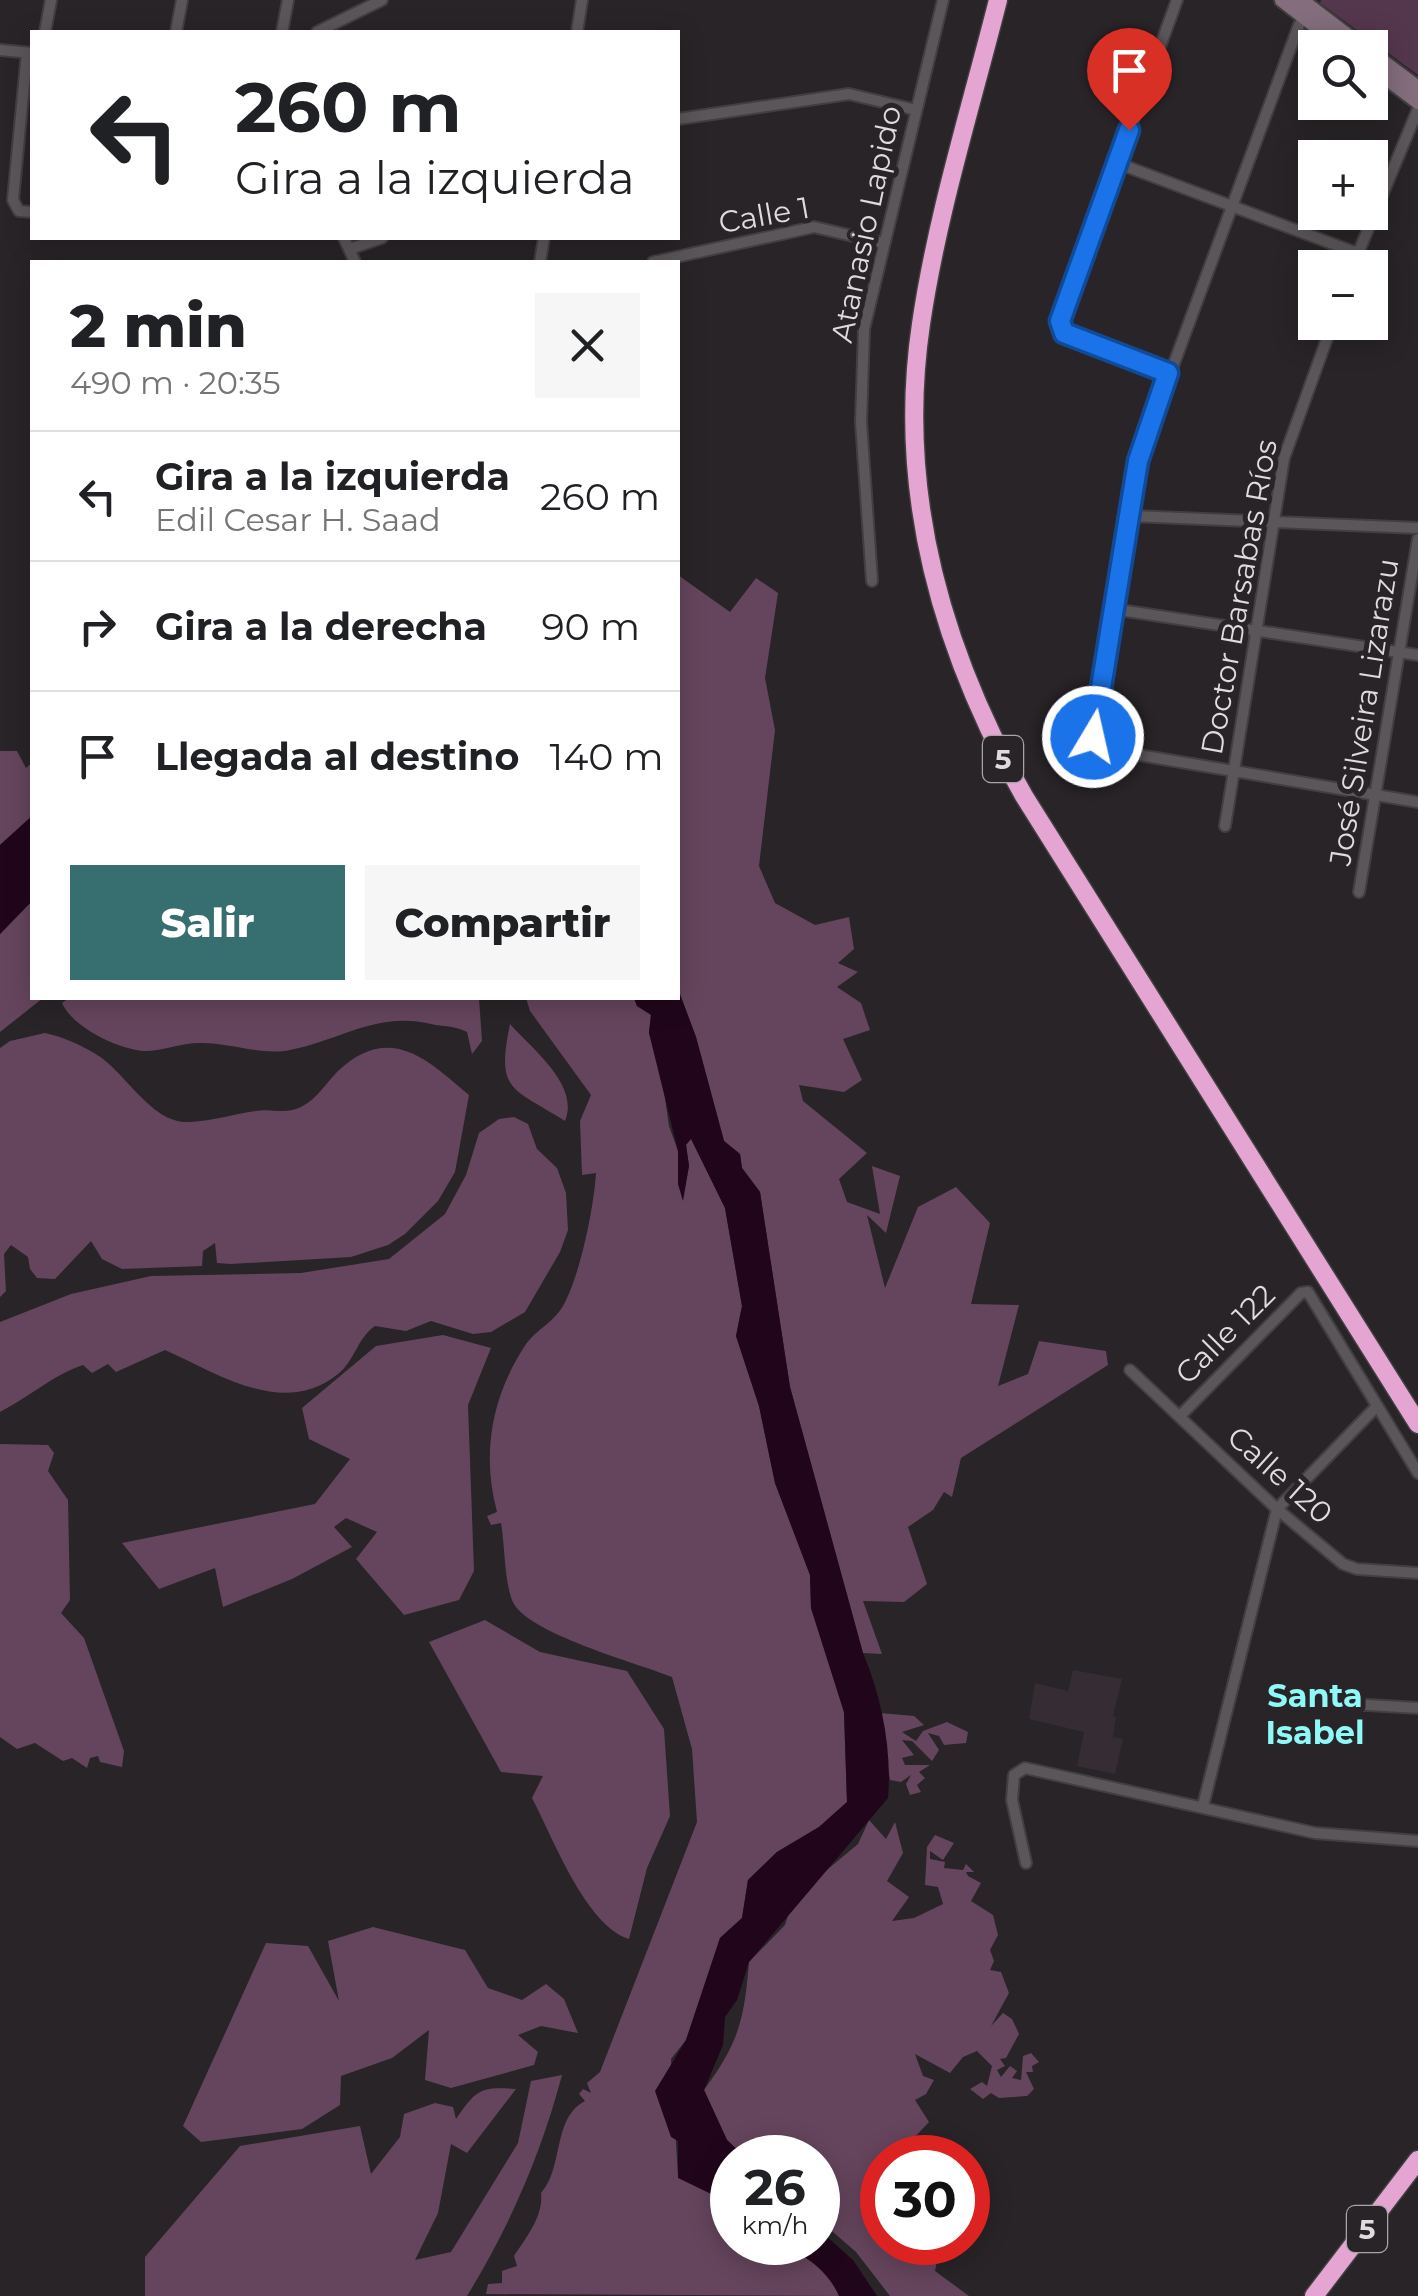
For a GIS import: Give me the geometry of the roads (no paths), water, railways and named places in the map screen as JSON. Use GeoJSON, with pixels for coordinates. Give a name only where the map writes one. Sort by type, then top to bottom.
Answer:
{"type":"FeatureCollection","features":[{"type":"Feature","properties":{"kind":"highway","name":"5"},"geometry":{"type":"LineString","coordinates":[[998,0],[929,278],[916,376],[919,498],[941,610],[978,712],[1024,796],[1418,1424]]}},
{"type":"Feature","properties":{"kind":"highway","name":"5"},"geometry":{"type":"LineString","coordinates":[[1314,2296],[1418,2160]]}},
{"type":"Feature","properties":{"kind":"street"},"geometry":{"type":"LineString","coordinates":[[45,30],[51,0]]}},
{"type":"Feature","properties":{"kind":"street"},"geometry":{"type":"LineString","coordinates":[[176,30],[182,0]]}},
{"type":"Feature","properties":{"kind":"street"},"geometry":{"type":"LineString","coordinates":[[282,30],[288,0]]}},
{"type":"Feature","properties":{"kind":"street"},"geometry":{"type":"LineString","coordinates":[[321,30],[382,0]]}},
{"type":"Feature","properties":{"kind":"street"},"geometry":{"type":"LineString","coordinates":[[577,30],[582,0]]}},
{"type":"Feature","properties":{"kind":"street","name":"Atanasio Lapido"},"geometry":{"type":"LineString","coordinates":[[872,581],[860,377],[864,329],[943,0]]}},
{"type":"Feature","properties":{"kind":"street"},"geometry":{"type":"LineString","coordinates":[[1168,373],[1064,333],[1060,325],[1177,0]]}},
{"type":"Feature","properties":{"kind":"street"},"geometry":{"type":"LineString","coordinates":[[1282,0],[1306,9],[1337,30]]}},
{"type":"Feature","properties":{"kind":"street"},"geometry":{"type":"LineString","coordinates":[[1306,9],[1326,30]]}},
{"type":"Feature","properties":{"kind":"street"},"geometry":{"type":"LineString","coordinates":[[1306,9],[1138,461],[1094,744],[1233,774],[1418,802]]}},
{"type":"Feature","properties":{"kind":"street"},"geometry":{"type":"LineString","coordinates":[[0,50],[30,53],[13,200],[20,211],[30,212]]}},
{"type":"Feature","properties":{"kind":"street"},"geometry":{"type":"LineString","coordinates":[[1388,66],[1418,88]]}},
{"type":"Feature","properties":{"kind":"street"},"geometry":{"type":"LineString","coordinates":[[1358,250],[1418,105],[1388,81]]}},
{"type":"Feature","properties":{"kind":"street"},"geometry":{"type":"LineString","coordinates":[[680,119],[849,94],[916,110]]}},
{"type":"Feature","properties":{"kind":"street"},"geometry":{"type":"LineString","coordinates":[[1116,162],[1349,250]]}},
{"type":"Feature","properties":{"kind":"street","name":"Calle 1"},"geometry":{"type":"LineString","coordinates":[[663,260],[814,227],[883,243]]}},
{"type":"Feature","properties":{"kind":"street"},"geometry":{"type":"LineString","coordinates":[[345,240],[355,260]]}},
{"type":"Feature","properties":{"kind":"street"},"geometry":{"type":"LineString","coordinates":[[350,249],[376,240]]}},
{"type":"Feature","properties":{"kind":"street","name":"Doctor Barsabas Ríos"},"geometry":{"type":"LineString","coordinates":[[1225,826],[1284,458],[1326,340]]}},
{"type":"Feature","properties":{"kind":"street"},"geometry":{"type":"LineString","coordinates":[[1132,516],[1418,528]]}},
{"type":"Feature","properties":{"kind":"street","name":"José Silveira Lizarazu"},"geometry":{"type":"LineString","coordinates":[[1360,892],[1418,539]]}},
{"type":"Feature","properties":{"kind":"street"},"geometry":{"type":"LineString","coordinates":[[1113,609],[1418,655]]}},
{"type":"Feature","properties":{"kind":"street","name":"Calle 122"},"geometry":{"type":"LineString","coordinates":[[1180,1416],[1300,1293],[1308,1292],[1377,1406]]}},
{"type":"Feature","properties":{"kind":"street","name":"Calle 120"},"geometry":{"type":"LineString","coordinates":[[1130,1370],[1277,1509],[1343,1564],[1357,1569],[1418,1573]]}},
{"type":"Feature","properties":{"kind":"street"},"geometry":{"type":"LineString","coordinates":[[1203,1806],[1277,1509],[1377,1406],[1418,1473]]}},
{"type":"Feature","properties":{"kind":"street"},"geometry":{"type":"LineString","coordinates":[[1352,1704],[1418,1708]]}},
{"type":"Feature","properties":{"kind":"street"},"geometry":{"type":"LineString","coordinates":[[1026,1863],[1012,1800],[1014,1775],[1026,1768],[1315,1833],[1418,1840]]}},
{"type":"Feature","properties":{"kind":"district","name":"Santa Isabel"},"geometry":{"type":"Point","coordinates":[1315,1714]}}]}
